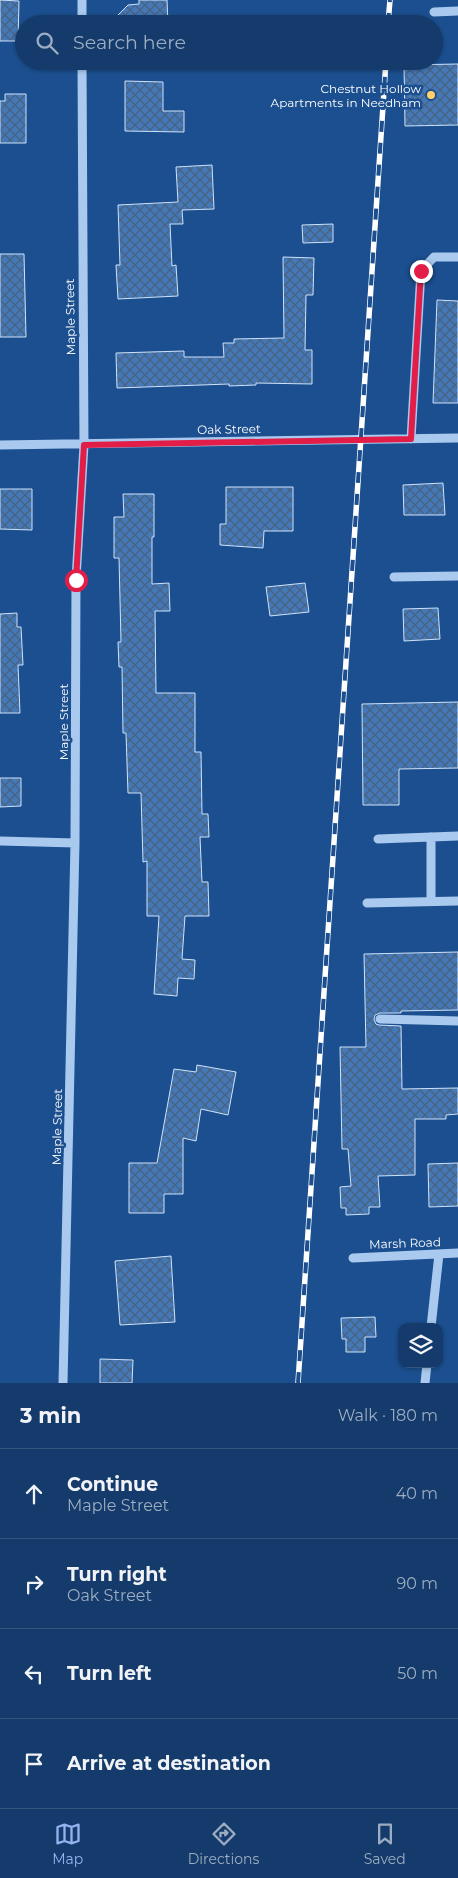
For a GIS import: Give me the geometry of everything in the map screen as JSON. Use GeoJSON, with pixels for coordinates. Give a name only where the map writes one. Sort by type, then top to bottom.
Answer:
{"type":"FeatureCollection","features":[{"type":"Feature","properties":{"kind":"street"},"geometry":{"type":"LineString","coordinates":[[82,0],[82,15]]}},
{"type":"Feature","properties":{"kind":"street"},"geometry":{"type":"LineString","coordinates":[[434,12],[458,11]]}},
{"type":"Feature","properties":{"kind":"street","name":"Maple Street"},"geometry":{"type":"LineString","coordinates":[[63,1383],[75,843],[76,580],[84,445],[82,70]]}},
{"type":"Feature","properties":{"kind":"street"},"geometry":{"type":"LineString","coordinates":[[411,439],[421,271],[434,256],[458,257]]}},
{"type":"Feature","properties":{"kind":"street","name":"Oak Street"},"geometry":{"type":"LineString","coordinates":[[0,445],[458,438]]}},
{"type":"Feature","properties":{"kind":"street"},"geometry":{"type":"LineString","coordinates":[[394,576],[458,576]]}},
{"type":"Feature","properties":{"kind":"street"},"geometry":{"type":"LineString","coordinates":[[378,839],[458,836]]}},
{"type":"Feature","properties":{"kind":"street"},"geometry":{"type":"LineString","coordinates":[[430,837],[431,901]]}},
{"type":"Feature","properties":{"kind":"street"},"geometry":{"type":"LineString","coordinates":[[0,841],[75,843]]}},
{"type":"Feature","properties":{"kind":"street"},"geometry":{"type":"LineString","coordinates":[[367,902],[458,901]]}},
{"type":"Feature","properties":{"kind":"street"},"geometry":{"type":"LineString","coordinates":[[380,1020],[458,1021]]}},
{"type":"Feature","properties":{"kind":"street","name":"Marsh Road"},"geometry":{"type":"LineString","coordinates":[[353,1258],[458,1253]]}},
{"type":"Feature","properties":{"kind":"street"},"geometry":{"type":"LineString","coordinates":[[431,1323],[439,1254]]}},
{"type":"Feature","properties":{"kind":"street"},"geometry":{"type":"LineString","coordinates":[[425,1383],[427,1368]]}},
{"type":"Feature","properties":{"kind":"building"},"geometry":{"type":"Polygon","coordinates":[[[0,0],[19,1],[19,15],[15,15],[15,41],[0,41],[0,0]]]}},
{"type":"Feature","properties":{"kind":"building"},"geometry":{"type":"Polygon","coordinates":[[[139,0],[167,0],[168,15],[118,15],[128,5],[139,4],[139,0]]]}},
{"type":"Feature","properties":{"kind":"building","name":"Chestnut Hollow Apartments in Needham"},"geometry":{"type":"Polygon","coordinates":[[[443,64],[458,64],[458,125],[405,126],[404,70],[443,70],[443,64]]]}},
{"type":"Feature","properties":{"kind":"building"},"geometry":{"type":"Polygon","coordinates":[[[125,81],[163,82],[163,111],[184,111],[184,132],[125,131],[125,81]]]}},
{"type":"Feature","properties":{"kind":"building"},"geometry":{"type":"Polygon","coordinates":[[[5,94],[26,94],[26,143],[0,143],[0,101],[5,101],[5,94]]]}},
{"type":"Feature","properties":{"kind":"building"},"geometry":{"type":"Polygon","coordinates":[[[212,165],[214,209],[182,210],[183,224],[170,224],[172,266],[176,265],[178,296],[118,299],[116,265],[120,265],[118,205],[178,202],[176,167],[212,165]]]}},
{"type":"Feature","properties":{"kind":"building"},"geometry":{"type":"Polygon","coordinates":[[[333,224],[333,242],[303,243],[302,225],[333,224]]]}},
{"type":"Feature","properties":{"kind":"building"},"geometry":{"type":"Polygon","coordinates":[[[0,254],[24,254],[26,337],[0,337],[0,254]]]}},
{"type":"Feature","properties":{"kind":"building"},"geometry":{"type":"Polygon","coordinates":[[[283,257],[314,258],[313,295],[306,295],[305,350],[312,350],[312,384],[256,383],[256,385],[229,386],[229,384],[117,388],[116,353],[184,351],[184,357],[224,357],[223,343],[234,343],[234,339],[284,338],[283,257]]]}},
{"type":"Feature","properties":{"kind":"building"},"geometry":{"type":"Polygon","coordinates":[[[437,300],[458,301],[458,403],[433,403],[437,300]]]}},
{"type":"Feature","properties":{"kind":"building"},"geometry":{"type":"Polygon","coordinates":[[[443,483],[445,515],[404,515],[403,485],[443,483]]]}},
{"type":"Feature","properties":{"kind":"building"},"geometry":{"type":"Polygon","coordinates":[[[226,487],[293,487],[293,531],[264,531],[263,548],[220,545],[220,524],[226,524],[226,487]]]}},
{"type":"Feature","properties":{"kind":"building"},"geometry":{"type":"Polygon","coordinates":[[[0,489],[32,489],[32,530],[0,529],[0,489]]]}},
{"type":"Feature","properties":{"kind":"building"},"geometry":{"type":"Polygon","coordinates":[[[123,494],[154,494],[152,584],[169,583],[170,611],[155,611],[156,693],[195,693],[195,752],[201,752],[202,814],[208,814],[209,837],[200,837],[202,882],[208,882],[209,916],[185,916],[182,959],[195,960],[194,979],[178,978],[177,996],[154,994],[159,916],[147,916],[147,861],[143,862],[141,793],[128,793],[126,733],[123,733],[122,667],[119,667],[118,642],[121,642],[119,558],[114,558],[114,517],[124,517],[123,494]]]}},
{"type":"Feature","properties":{"kind":"building"},"geometry":{"type":"Polygon","coordinates":[[[305,583],[309,612],[270,616],[266,587],[305,583]]]}},
{"type":"Feature","properties":{"kind":"building"},"geometry":{"type":"Polygon","coordinates":[[[438,608],[440,639],[404,641],[403,609],[438,608]]]}},
{"type":"Feature","properties":{"kind":"building"},"geometry":{"type":"Polygon","coordinates":[[[17,613],[17,627],[21,627],[23,665],[18,665],[20,713],[0,713],[0,614],[17,613]]]}},
{"type":"Feature","properties":{"kind":"building"},"geometry":{"type":"Polygon","coordinates":[[[458,702],[458,768],[399,769],[399,805],[363,805],[362,704],[458,702]]]}},
{"type":"Feature","properties":{"kind":"building"},"geometry":{"type":"Polygon","coordinates":[[[0,778],[21,778],[21,806],[0,807],[0,778]]]}},
{"type":"Feature","properties":{"kind":"building"},"geometry":{"type":"Polygon","coordinates":[[[458,952],[458,1010],[380,1013],[375,1015],[374,1019],[376,1024],[379,1025],[401,1026],[402,1089],[458,1088],[458,1114],[446,1115],[446,1119],[415,1119],[415,1175],[378,1176],[380,1207],[369,1207],[369,1214],[346,1215],[346,1208],[341,1208],[340,1187],[351,1186],[348,1149],[342,1149],[340,1047],[366,1047],[364,954],[458,952]]]}},
{"type":"Feature","properties":{"kind":"building"},"geometry":{"type":"Polygon","coordinates":[[[197,1065],[236,1072],[228,1115],[201,1109],[196,1141],[183,1138],[183,1194],[164,1194],[164,1213],[129,1213],[129,1163],[157,1163],[174,1069],[196,1072],[197,1065]]]}},
{"type":"Feature","properties":{"kind":"building"},"geometry":{"type":"Polygon","coordinates":[[[458,1163],[458,1206],[429,1207],[428,1164],[458,1163]]]}},
{"type":"Feature","properties":{"kind":"building"},"geometry":{"type":"Polygon","coordinates":[[[171,1256],[175,1322],[120,1325],[115,1261],[171,1256]]]}},
{"type":"Feature","properties":{"kind":"building"},"geometry":{"type":"Polygon","coordinates":[[[375,1317],[376,1337],[365,1337],[365,1352],[346,1352],[346,1339],[342,1339],[341,1318],[375,1317]]]}},
{"type":"Feature","properties":{"kind":"building"},"geometry":{"type":"Polygon","coordinates":[[[100,1359],[133,1360],[132,1383],[100,1383],[100,1359]]]}},
{"type":"Feature","properties":{"kind":"railway"},"geometry":{"type":"LineString","coordinates":[[389,15],[390,0]]}},
{"type":"Feature","properties":{"kind":"railway"},"geometry":{"type":"LineString","coordinates":[[298,1383],[385,70]]}},
{"type":"Feature","properties":{"kind":"place","name":"Chestnut Hollow Apartments in Needham"},"geometry":{"type":"Point","coordinates":[431,95]}},
{"type":"Feature","properties":{"kind":"route"},"geometry":{"type":"LineString","coordinates":[[76,580],[84,445],[411,439],[421,271]]}}]}
